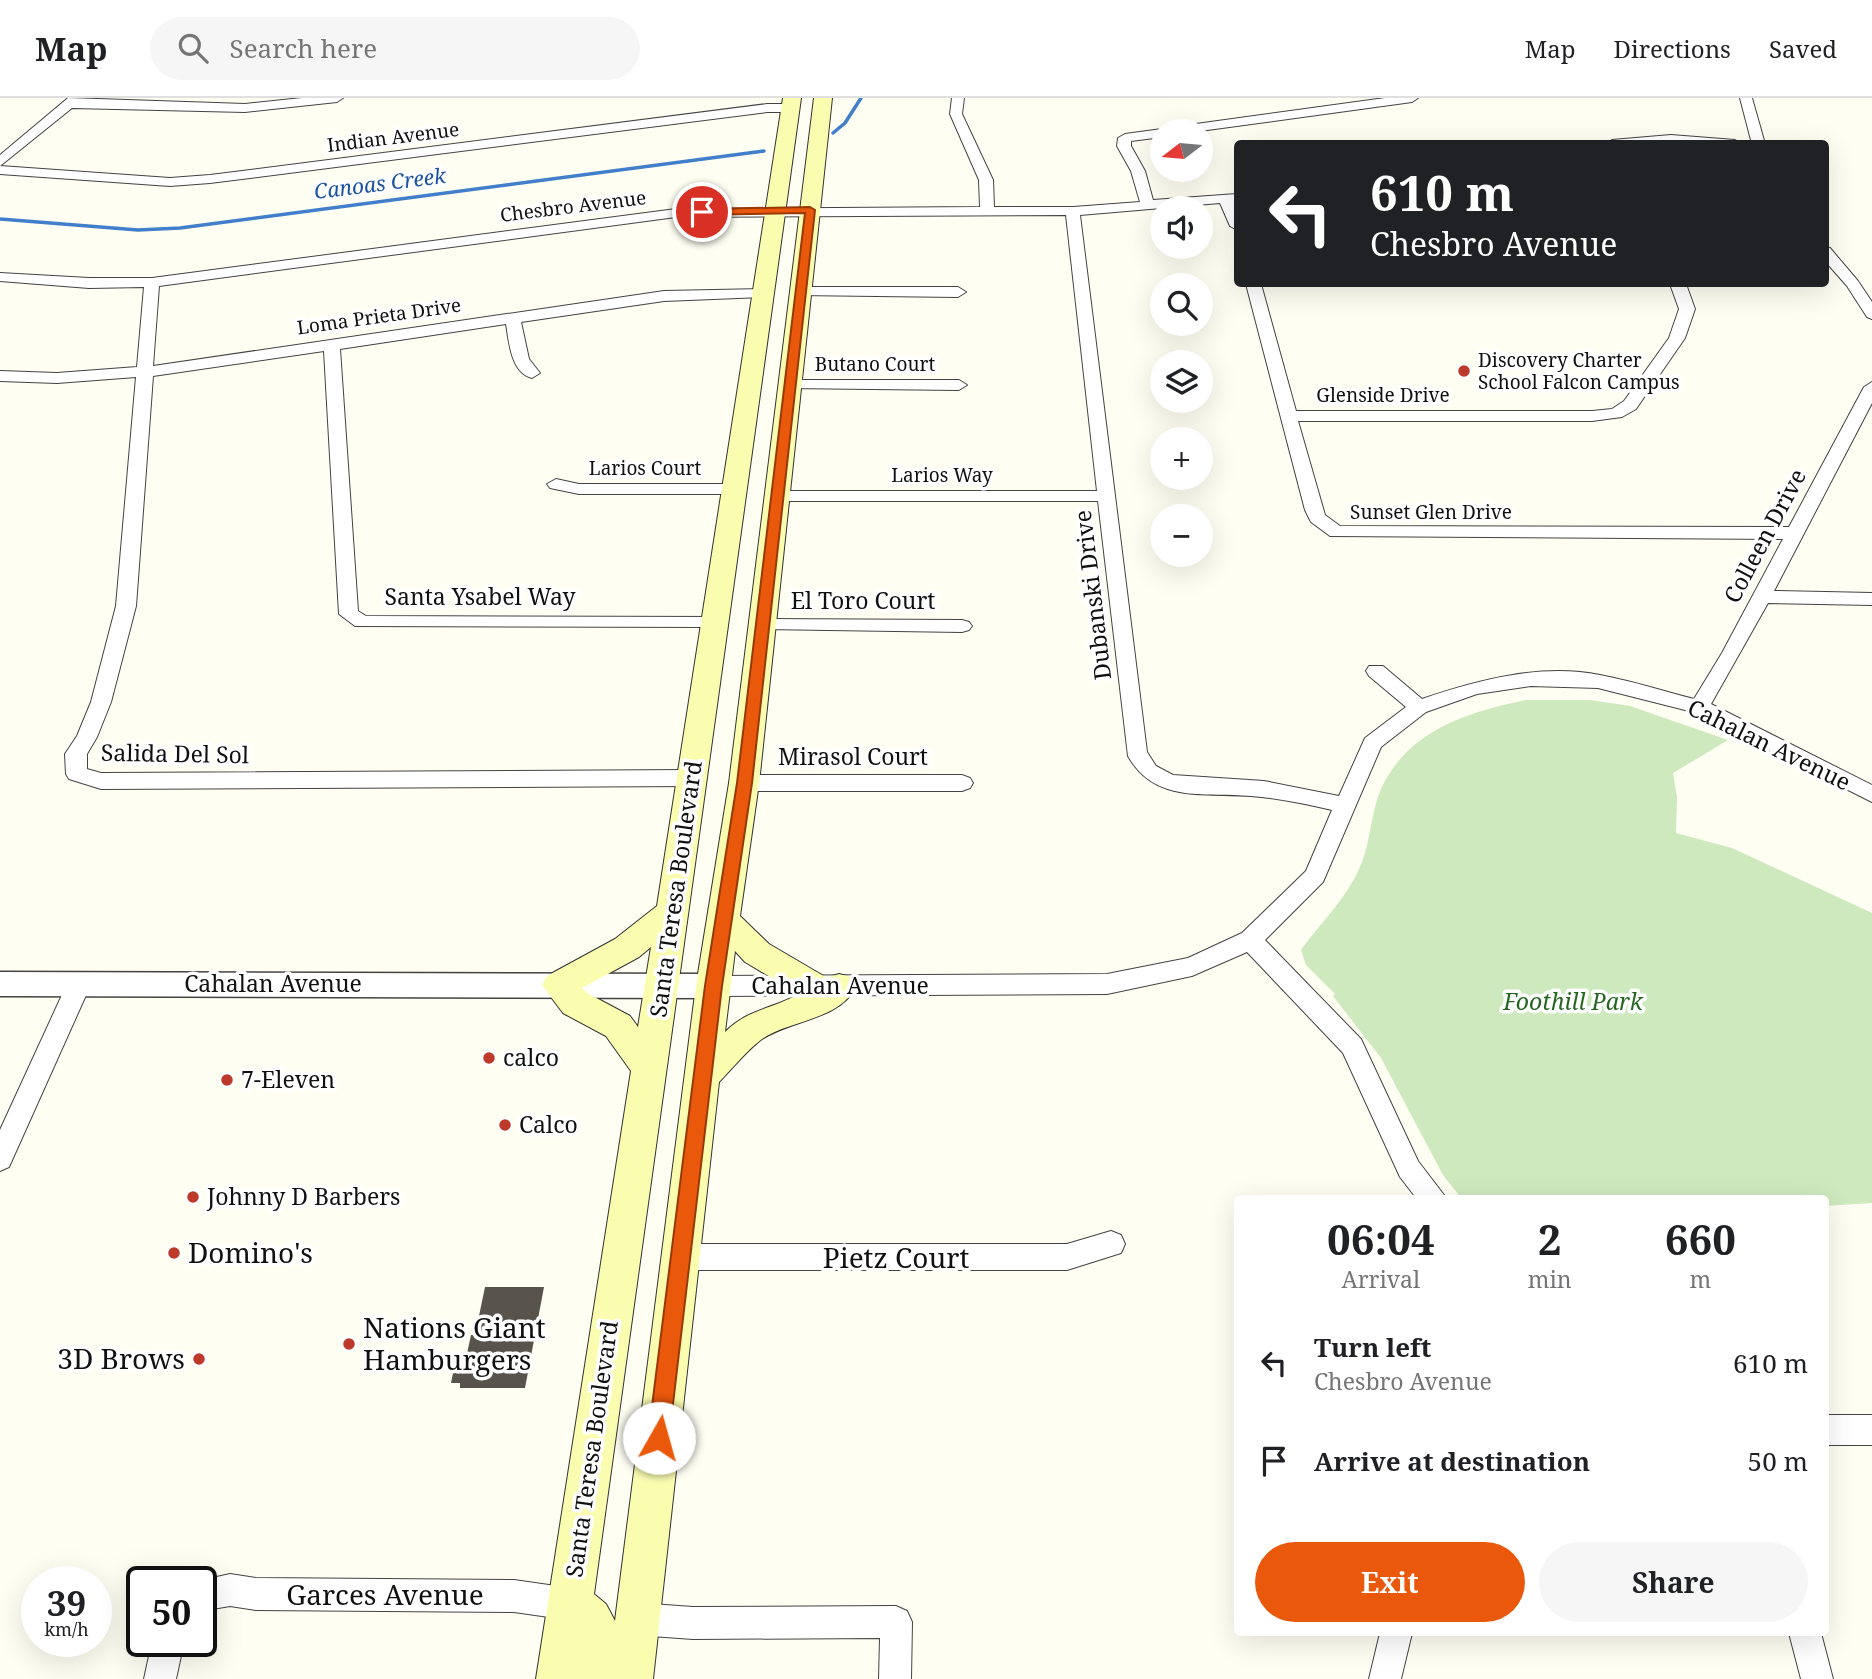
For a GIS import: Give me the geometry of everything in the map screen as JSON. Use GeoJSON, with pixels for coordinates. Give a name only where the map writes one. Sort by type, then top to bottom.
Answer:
{"type":"FeatureCollection","features":[{"type":"Feature","properties":{"kind":"main road"},"geometry":{"type":"LineString","coordinates":[[630,1679],[713,986],[744,783],[823,98]]}},
{"type":"Feature","properties":{"kind":"main road","name":"Santa Teresa Boulevard"},"geometry":{"type":"LineString","coordinates":[[559,1679],[791,103]]}},
{"type":"Feature","properties":{"kind":"main road"},"geometry":{"type":"LineString","coordinates":[[649,1069],[618,1026],[575,1003],[559,985],[627,948],[672,912]]}},
{"type":"Feature","properties":{"kind":"main road"},"geometry":{"type":"LineString","coordinates":[[703,1075],[749,1030],[767,1020],[803,1009],[827,987],[757,953],[724,920]]}},
{"type":"Feature","properties":{"kind":"main road"},"geometry":{"type":"LineString","coordinates":[[570,1604],[589,1615],[600,1636],[595,1679]]}},
{"type":"Feature","properties":{"kind":"street"},"geometry":{"type":"LineString","coordinates":[[207,109],[219,98]]}},
{"type":"Feature","properties":{"kind":"street"},"geometry":{"type":"LineString","coordinates":[[0,162],[74,101],[207,109],[246,108],[337,98]]}},
{"type":"Feature","properties":{"kind":"street"},"geometry":{"type":"LineString","coordinates":[[958,98],[956,114],[986,180],[987,211]]}},
{"type":"Feature","properties":{"kind":"street"},"geometry":{"type":"LineString","coordinates":[[1213,126],[1412,98]]}},
{"type":"Feature","properties":{"kind":"street"},"geometry":{"type":"LineString","coordinates":[[1746,98],[1758,140]]}},
{"type":"Feature","properties":{"kind":"street","name":"Indian Avenue"},"geometry":{"type":"LineString","coordinates":[[0,170],[170,182],[210,179],[791,103]]}},
{"type":"Feature","properties":{"kind":"street"},"geometry":{"type":"LineString","coordinates":[[1147,206],[1139,171],[1124,146],[1125,138],[1150,135]]}},
{"type":"Feature","properties":{"kind":"street"},"geometry":{"type":"LineString","coordinates":[[1659,140],[1684,140]]}},
{"type":"Feature","properties":{"kind":"street","name":"Chesbro Avenue"},"geometry":{"type":"LineString","coordinates":[[0,276],[89,283],[152,282],[676,213],[776,210],[1073,211],[1231,199]]}},
{"type":"Feature","properties":{"kind":"street","name":"Dubanski Drive"},"geometry":{"type":"LineString","coordinates":[[1073,211],[1136,752],[1143,767],[1160,779],[1180,784],[1305,795],[1343,804]]}},
{"type":"Feature","properties":{"kind":"street"},"geometry":{"type":"LineString","coordinates":[[1829,256],[1853,284],[1872,314]]}},
{"type":"Feature","properties":{"kind":"street","name":"Salida Del Sol"},"geometry":{"type":"LineString","coordinates":[[152,282],[126,606],[101,702],[87,737],[76,754],[76,774],[101,781],[691,778]]}},
{"type":"Feature","properties":{"kind":"street","name":"Sunset Glen Drive"},"geometry":{"type":"LineString","coordinates":[[1254,287],[1317,518],[1336,532],[1793,533]]}},
{"type":"Feature","properties":{"kind":"street","name":"Glenside Drive"},"geometry":{"type":"LineString","coordinates":[[1289,416],[1592,416],[1616,413],[1630,405],[1676,338],[1686,309],[1679,287]]}},
{"type":"Feature","properties":{"kind":"street","name":"Loma Prieta Drive"},"geometry":{"type":"LineString","coordinates":[[0,376],[57,378],[144,372],[664,296],[763,292]]}},
{"type":"Feature","properties":{"kind":"street"},"geometry":{"type":"LineString","coordinates":[[801,292],[958,292]]}},
{"type":"Feature","properties":{"kind":"street"},"geometry":{"type":"LineString","coordinates":[[512,318],[522,360],[532,373]]}},
{"type":"Feature","properties":{"kind":"street","name":"Santa Ysabel Way"},"geometry":{"type":"LineString","coordinates":[[332,344],[349,614],[362,622],[715,621]]}},
{"type":"Feature","properties":{"kind":"street","name":"Butano Court"},"geometry":{"type":"LineString","coordinates":[[790,385],[959,386]]}},
{"type":"Feature","properties":{"kind":"street","name":"Colleen Drive"},"geometry":{"type":"LineString","coordinates":[[1699,707],[1732,653],[1872,387]]}},
{"type":"Feature","properties":{"kind":"street"},"geometry":{"type":"LineString","coordinates":[[1852,425],[1872,431]]}},
{"type":"Feature","properties":{"kind":"street","name":"Larios Court"},"geometry":{"type":"LineString","coordinates":[[556,484],[579,489],[735,489]]}},
{"type":"Feature","properties":{"kind":"street","name":"Larios Way"},"geometry":{"type":"LineString","coordinates":[[777,496],[1106,496]]}},
{"type":"Feature","properties":{"kind":"street"},"geometry":{"type":"LineString","coordinates":[[1761,597],[1872,599]]}},
{"type":"Feature","properties":{"kind":"street","name":"El Toro Court"},"geometry":{"type":"LineString","coordinates":[[763,625],[962,626]]}},
{"type":"Feature","properties":{"kind":"street"},"geometry":{"type":"LineString","coordinates":[[1376,671],[1419,707]]}},
{"type":"Feature","properties":{"kind":"street","name":"Cahalan Avenue"},"geometry":{"type":"LineString","coordinates":[[0,984],[827,987],[1107,984],[1192,967],[1250,940],[1315,876],[1343,804],[1372,743],[1419,707],[1474,688],[1531,679],[1598,681],[1699,707],[1872,794]]}},
{"type":"Feature","properties":{"kind":"street","name":"Mirasol Court"},"geometry":{"type":"LineString","coordinates":[[744,783],[962,783]]}},
{"type":"Feature","properties":{"kind":"street"},"geometry":{"type":"LineString","coordinates":[[1250,940],[1352,1046],[1409,1169],[1431,1195]]}},
{"type":"Feature","properties":{"kind":"street"},"geometry":{"type":"LineString","coordinates":[[0,1158],[79,984]]}},
{"type":"Feature","properties":{"kind":"street","name":"Pietz Court"},"geometry":{"type":"LineString","coordinates":[[680,1257],[1067,1257],[1111,1244]]}},
{"type":"Feature","properties":{"kind":"street"},"geometry":{"type":"LineString","coordinates":[[1829,1430],[1872,1430]]}},
{"type":"Feature","properties":{"kind":"street","name":"Garces Avenue"},"geometry":{"type":"LineString","coordinates":[[217,1592],[229,1590],[256,1594],[513,1596],[570,1604]]}},
{"type":"Feature","properties":{"kind":"street"},"geometry":{"type":"LineString","coordinates":[[637,1619],[693,1623],[896,1622],[895,1679]]}},
{"type":"Feature","properties":{"kind":"street"},"geometry":{"type":"LineString","coordinates":[[1385,1679],[1395,1636]]}},
{"type":"Feature","properties":{"kind":"street"},"geometry":{"type":"LineString","coordinates":[[1806,1636],[1817,1679]]}},
{"type":"Feature","properties":{"kind":"street"},"geometry":{"type":"LineString","coordinates":[[160,1679],[165,1657]]}},
{"type":"Feature","properties":{"kind":"green space","name":"Foothill Park"},"geometry":{"type":"Polygon","coordinates":[[[1526,700],[1590,700],[1630,706],[1728,740],[1673,773],[1677,797],[1676,833],[1732,848],[1872,913],[1872,1203],[1829,1206],[1829,1195],[1459,1195],[1443,1175],[1381,1058],[1333,996],[1335,994],[1306,965],[1301,950],[1343,897],[1357,874],[1381,789],[1393,769],[1423,738],[1462,718],[1526,700]]]}},
{"type":"Feature","properties":{"kind":"building"},"geometry":{"type":"Polygon","coordinates":[[[485,1287],[544,1287],[525,1388],[460,1388],[460,1383],[451,1383],[455,1363],[465,1363],[471,1335],[475,1335],[485,1287]]]}},
{"type":"Feature","properties":{"kind":"waterway","name":"Canoas Creek"},"geometry":{"type":"LineString","coordinates":[[833,133],[845,123],[861,98]]}},
{"type":"Feature","properties":{"kind":"waterway","name":"Canoas Creek"},"geometry":{"type":"LineString","coordinates":[[0,219],[138,230],[180,228],[764,151]]}},
{"type":"Feature","properties":{"kind":"place","name":"Discovery Charter School Falcon Campus"},"geometry":{"type":"Point","coordinates":[1464,371]}},
{"type":"Feature","properties":{"kind":"place","name":"calco"},"geometry":{"type":"Point","coordinates":[489,1058]}},
{"type":"Feature","properties":{"kind":"place","name":"7-Eleven"},"geometry":{"type":"Point","coordinates":[227,1080]}},
{"type":"Feature","properties":{"kind":"place","name":"Calco"},"geometry":{"type":"Point","coordinates":[505,1125]}},
{"type":"Feature","properties":{"kind":"place","name":"Johnny D Barbers"},"geometry":{"type":"Point","coordinates":[193,1197]}},
{"type":"Feature","properties":{"kind":"place","name":"Domino's"},"geometry":{"type":"Point","coordinates":[174,1253]}},
{"type":"Feature","properties":{"kind":"place","name":"Nations Giant Hamburgers"},"geometry":{"type":"Point","coordinates":[349,1344]}},
{"type":"Feature","properties":{"kind":"place","name":"3D Brows"},"geometry":{"type":"Point","coordinates":[199,1359]}},
{"type":"Feature","properties":{"kind":"route"},"geometry":{"type":"LineString","coordinates":[[659,1438],[713,986],[744,783],[810,210],[702,212]]}}]}
